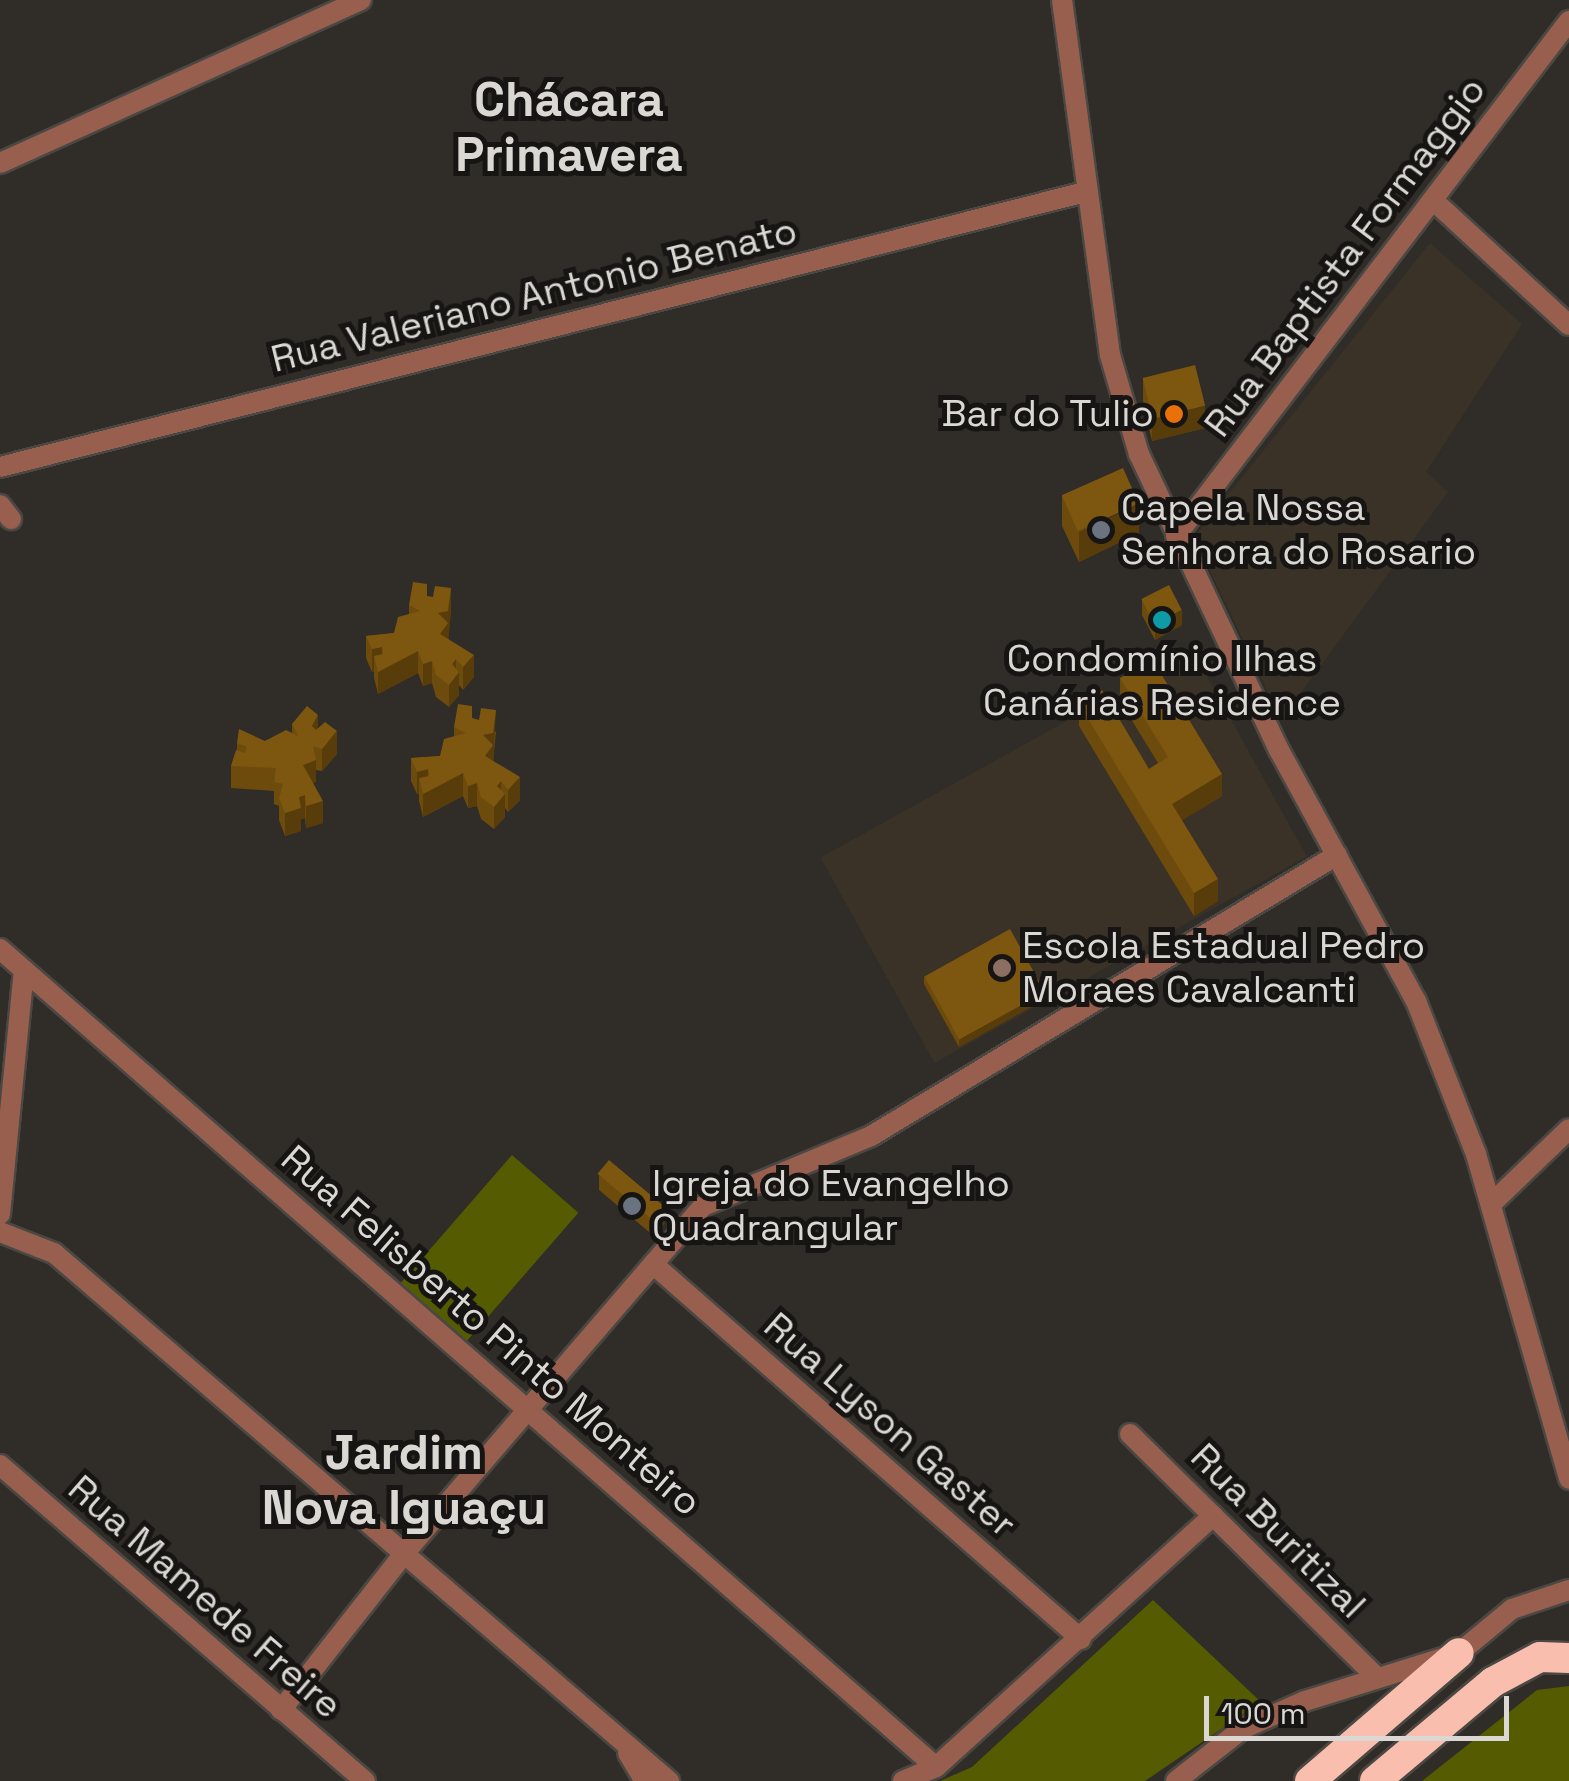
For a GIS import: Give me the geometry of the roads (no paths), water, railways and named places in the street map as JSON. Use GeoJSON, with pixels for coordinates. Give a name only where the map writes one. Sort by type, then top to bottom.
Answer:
{"type":"FeatureCollection","features":[{"type":"Feature","properties":{"kind":"highway"},"geometry":{"type":"LineString","coordinates":[[1310,1781],[1459,1653]]}},
{"type":"Feature","properties":{"kind":"highway"},"geometry":{"type":"LineString","coordinates":[[1375,1781],[1508,1672],[1540,1658],[1569,1658]]}},
{"type":"Feature","properties":{"kind":"street"},"geometry":{"type":"LineString","coordinates":[[0,163],[361,0]]}},
{"type":"Feature","properties":{"kind":"street"},"geometry":{"type":"LineString","coordinates":[[1062,0],[1110,355],[1139,454],[1176,536],[1337,856],[1416,1001],[1491,1204],[1569,1479]]}},
{"type":"Feature","properties":{"kind":"street","name":"Rua Baptista Formaggio"},"geometry":{"type":"LineString","coordinates":[[1176,536],[1569,21]]}},
{"type":"Feature","properties":{"kind":"street","name":"Rua Valeriano Antonio Benato"},"geometry":{"type":"LineString","coordinates":[[0,467],[1085,192]]}},
{"type":"Feature","properties":{"kind":"street"},"geometry":{"type":"LineString","coordinates":[[1434,201],[1569,325]]}},
{"type":"Feature","properties":{"kind":"street"},"geometry":{"type":"LineString","coordinates":[[280,1710],[402,1556],[653,1264],[715,1199],[871,1136],[1337,856]]}},
{"type":"Feature","properties":{"kind":"street","name":"Rua Felisberto Pinto Monteiro"},"geometry":{"type":"LineString","coordinates":[[0,950],[936,1767]]}},
{"type":"Feature","properties":{"kind":"street"},"geometry":{"type":"LineString","coordinates":[[0,1214],[24,970]]}},
{"type":"Feature","properties":{"kind":"street"},"geometry":{"type":"LineString","coordinates":[[1491,1204],[1569,1129]]}},
{"type":"Feature","properties":{"kind":"street"},"geometry":{"type":"LineString","coordinates":[[0,1232],[54,1253],[402,1556],[669,1781]]}},
{"type":"Feature","properties":{"kind":"street","name":"Rua Lyson Gaster"},"geometry":{"type":"LineString","coordinates":[[653,1264],[1081,1639]]}},
{"type":"Feature","properties":{"kind":"street","name":"Rua Buritizal"},"geometry":{"type":"LineString","coordinates":[[1130,1434],[1376,1677]]}},
{"type":"Feature","properties":{"kind":"street","name":"Rua Mamede Freire"},"geometry":{"type":"LineString","coordinates":[[0,1465],[364,1781]]}},
{"type":"Feature","properties":{"kind":"street"},"geometry":{"type":"LineString","coordinates":[[903,1781],[936,1767],[1213,1516]]}},
{"type":"Feature","properties":{"kind":"street"},"geometry":{"type":"LineString","coordinates":[[1176,1781],[1242,1729],[1376,1677],[1459,1653],[1512,1609],[1569,1590]]}},
{"type":"Feature","properties":{"kind":"street"},"geometry":{"type":"LineString","coordinates":[[616,1734],[645,1781]]}},
{"type":"Feature","properties":{"kind":"place","name":"Bar do Tulio"},"geometry":{"type":"Point","coordinates":[1174,414]}},
{"type":"Feature","properties":{"kind":"place","name":"Capela Nossa Senhora do Rosario"},"geometry":{"type":"Point","coordinates":[1101,530]}},
{"type":"Feature","properties":{"kind":"place","name":"Condomínio Ilhas Canárias Residence"},"geometry":{"type":"Point","coordinates":[1162,620]}},
{"type":"Feature","properties":{"kind":"place","name":"Escola Estadual Pedro Moraes Cavalcanti"},"geometry":{"type":"Point","coordinates":[1002,968]}},
{"type":"Feature","properties":{"kind":"place","name":"Igreja do Evangelho Quadrangular"},"geometry":{"type":"Point","coordinates":[632,1206]}},
{"type":"Feature","properties":{"kind":"district","name":"Chácara Primavera"},"geometry":{"type":"Point","coordinates":[569,126]}},
{"type":"Feature","properties":{"kind":"district","name":"Jardim Nova Iguaçu"},"geometry":{"type":"Point","coordinates":[404,1480]}}]}
